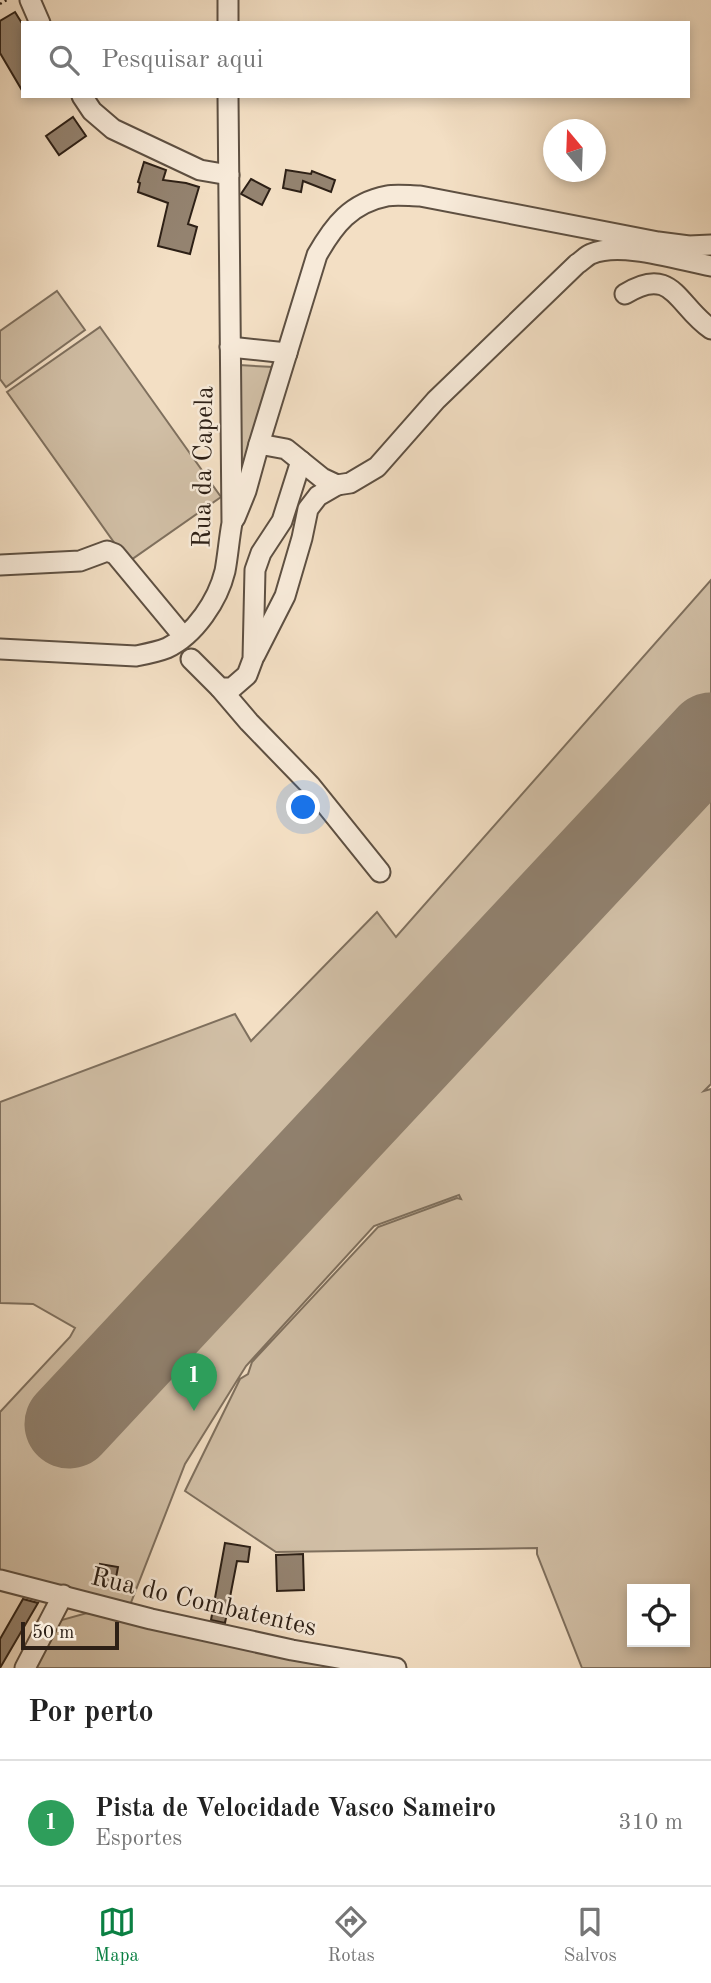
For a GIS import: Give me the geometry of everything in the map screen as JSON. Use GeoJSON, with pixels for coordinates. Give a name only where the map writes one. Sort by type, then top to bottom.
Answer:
{"type":"FeatureCollection","features":[{"type":"Feature","properties":{"kind":"street"},"geometry":{"type":"LineString","coordinates":[[30,0],[39,21]]}},
{"type":"Feature","properties":{"kind":"street"},"geometry":{"type":"LineString","coordinates":[[228,0],[228,21]]}},
{"type":"Feature","properties":{"kind":"street"},"geometry":{"type":"LineString","coordinates":[[83,98],[92,111],[113,129],[200,170],[229,175]]}},
{"type":"Feature","properties":{"kind":"street","name":"Rua da Capela"},"geometry":{"type":"LineString","coordinates":[[0,649],[136,656],[170,647],[213,604],[224,573],[231,527],[228,98]]}},
{"type":"Feature","properties":{"kind":"street"},"geometry":{"type":"LineString","coordinates":[[231,527],[246,491],[317,256],[331,231],[344,217],[367,203],[389,195],[421,196],[658,242],[689,246],[711,244]]}},
{"type":"Feature","properties":{"kind":"street"},"geometry":{"type":"LineString","coordinates":[[220,688],[232,688],[247,675],[285,596],[308,509],[318,496],[377,467],[436,400],[577,264],[591,254],[627,250],[711,266]]}},
{"type":"Feature","properties":{"kind":"street"},"geometry":{"type":"LineString","coordinates":[[625,294],[641,284],[667,286],[711,329]]}},
{"type":"Feature","properties":{"kind":"street"},"geometry":{"type":"LineString","coordinates":[[230,347],[286,353]]}},
{"type":"Feature","properties":{"kind":"street"},"geometry":{"type":"LineString","coordinates":[[260,444],[286,449],[322,478],[337,485]]}},
{"type":"Feature","properties":{"kind":"street"},"geometry":{"type":"LineString","coordinates":[[253,659],[255,570],[261,554],[282,521],[300,461]]}},
{"type":"Feature","properties":{"kind":"street"},"geometry":{"type":"LineString","coordinates":[[0,565],[80,561],[107,551],[115,554],[183,636]]}},
{"type":"Feature","properties":{"kind":"street"},"geometry":{"type":"LineString","coordinates":[[191,659],[310,785],[380,872]]}},
{"type":"Feature","properties":{"kind":"street","name":"Rua do Combatentes"},"geometry":{"type":"LineString","coordinates":[[0,1580],[152,1619],[292,1650],[397,1668]]}},
{"type":"Feature","properties":{"kind":"street"},"geometry":{"type":"LineString","coordinates":[[25,1668],[63,1595]]}},
{"type":"Feature","properties":{"kind":"path"},"geometry":{"type":"LineString","coordinates":[[0,4],[7,0]]}},
{"type":"Feature","properties":{"kind":"shaded area"},"geometry":{"type":"Polygon","coordinates":[[[57,291],[85,330],[6,387],[0,379],[0,331],[57,291]]]}},
{"type":"Feature","properties":{"kind":"shaded area"},"geometry":{"type":"Polygon","coordinates":[[[100,327],[221,497],[128,562],[7,392],[100,327]]]}},
{"type":"Feature","properties":{"kind":"shaded area"},"geometry":{"type":"Polygon","coordinates":[[[239,365],[273,367],[237,490],[239,365]]]}},
{"type":"Feature","properties":{"kind":"shaded area"},"geometry":{"type":"Polygon","coordinates":[[[711,580],[711,707],[51,1408],[86,1440],[711,771],[711,1084],[704,1091],[711,1089],[711,1668],[582,1668],[537,1554],[537,1548],[276,1552],[185,1491],[240,1379],[248,1374],[252,1362],[378,1227],[457,1198],[461,1199],[459,1195],[374,1226],[246,1366],[185,1464],[130,1605],[0,1572],[0,1412],[70,1337],[75,1328],[33,1304],[0,1303],[0,1102],[235,1014],[251,1041],[377,912],[396,937],[711,580]]]}},
{"type":"Feature","properties":{"kind":"shaded area"},"geometry":{"type":"Polygon","coordinates":[[[87,1613],[348,1668],[33,1668],[58,1621],[87,1613]]]}},
{"type":"Feature","properties":{"kind":"building"},"geometry":{"type":"Polygon","coordinates":[[[15,12],[21,22],[21,89],[0,53],[0,21],[15,12]]]}},
{"type":"Feature","properties":{"kind":"building"},"geometry":{"type":"Polygon","coordinates":[[[73,117],[86,136],[59,155],[46,136],[73,117]]]}},
{"type":"Feature","properties":{"kind":"building"},"geometry":{"type":"Polygon","coordinates":[[[144,162],[166,170],[163,180],[199,187],[188,224],[197,227],[190,254],[158,246],[168,203],[138,192],[144,162]]]}},
{"type":"Feature","properties":{"kind":"building"},"geometry":{"type":"Polygon","coordinates":[[[286,170],[311,174],[312,171],[335,180],[331,192],[303,181],[301,192],[283,188],[286,170]]]}},
{"type":"Feature","properties":{"kind":"building"},"geometry":{"type":"Polygon","coordinates":[[[251,179],[270,189],[262,205],[241,194],[251,179]]]}},
{"type":"Feature","properties":{"kind":"building"},"geometry":{"type":"Polygon","coordinates":[[[225,1543],[250,1547],[248,1562],[237,1561],[225,1623],[211,1620],[225,1543]]]}},
{"type":"Feature","properties":{"kind":"building"},"geometry":{"type":"Polygon","coordinates":[[[303,1554],[304,1590],[277,1591],[276,1555],[303,1554]]]}},
{"type":"Feature","properties":{"kind":"building"},"geometry":{"type":"Polygon","coordinates":[[[100,1564],[118,1567],[114,1588],[96,1585],[100,1564]]]}},
{"type":"Feature","properties":{"kind":"building"},"geometry":{"type":"Polygon","coordinates":[[[23,1599],[38,1603],[0,1668],[0,1639],[23,1599]]]}},
{"type":"Feature","properties":{"kind":"runway"},"geometry":{"type":"LineString","coordinates":[[69,1424],[711,737]]}},
{"type":"Feature","properties":{"kind":"place","name":"Pista de Velocidade Vasco Sameiro"},"geometry":{"type":"Point","coordinates":[194,1411]}}]}
